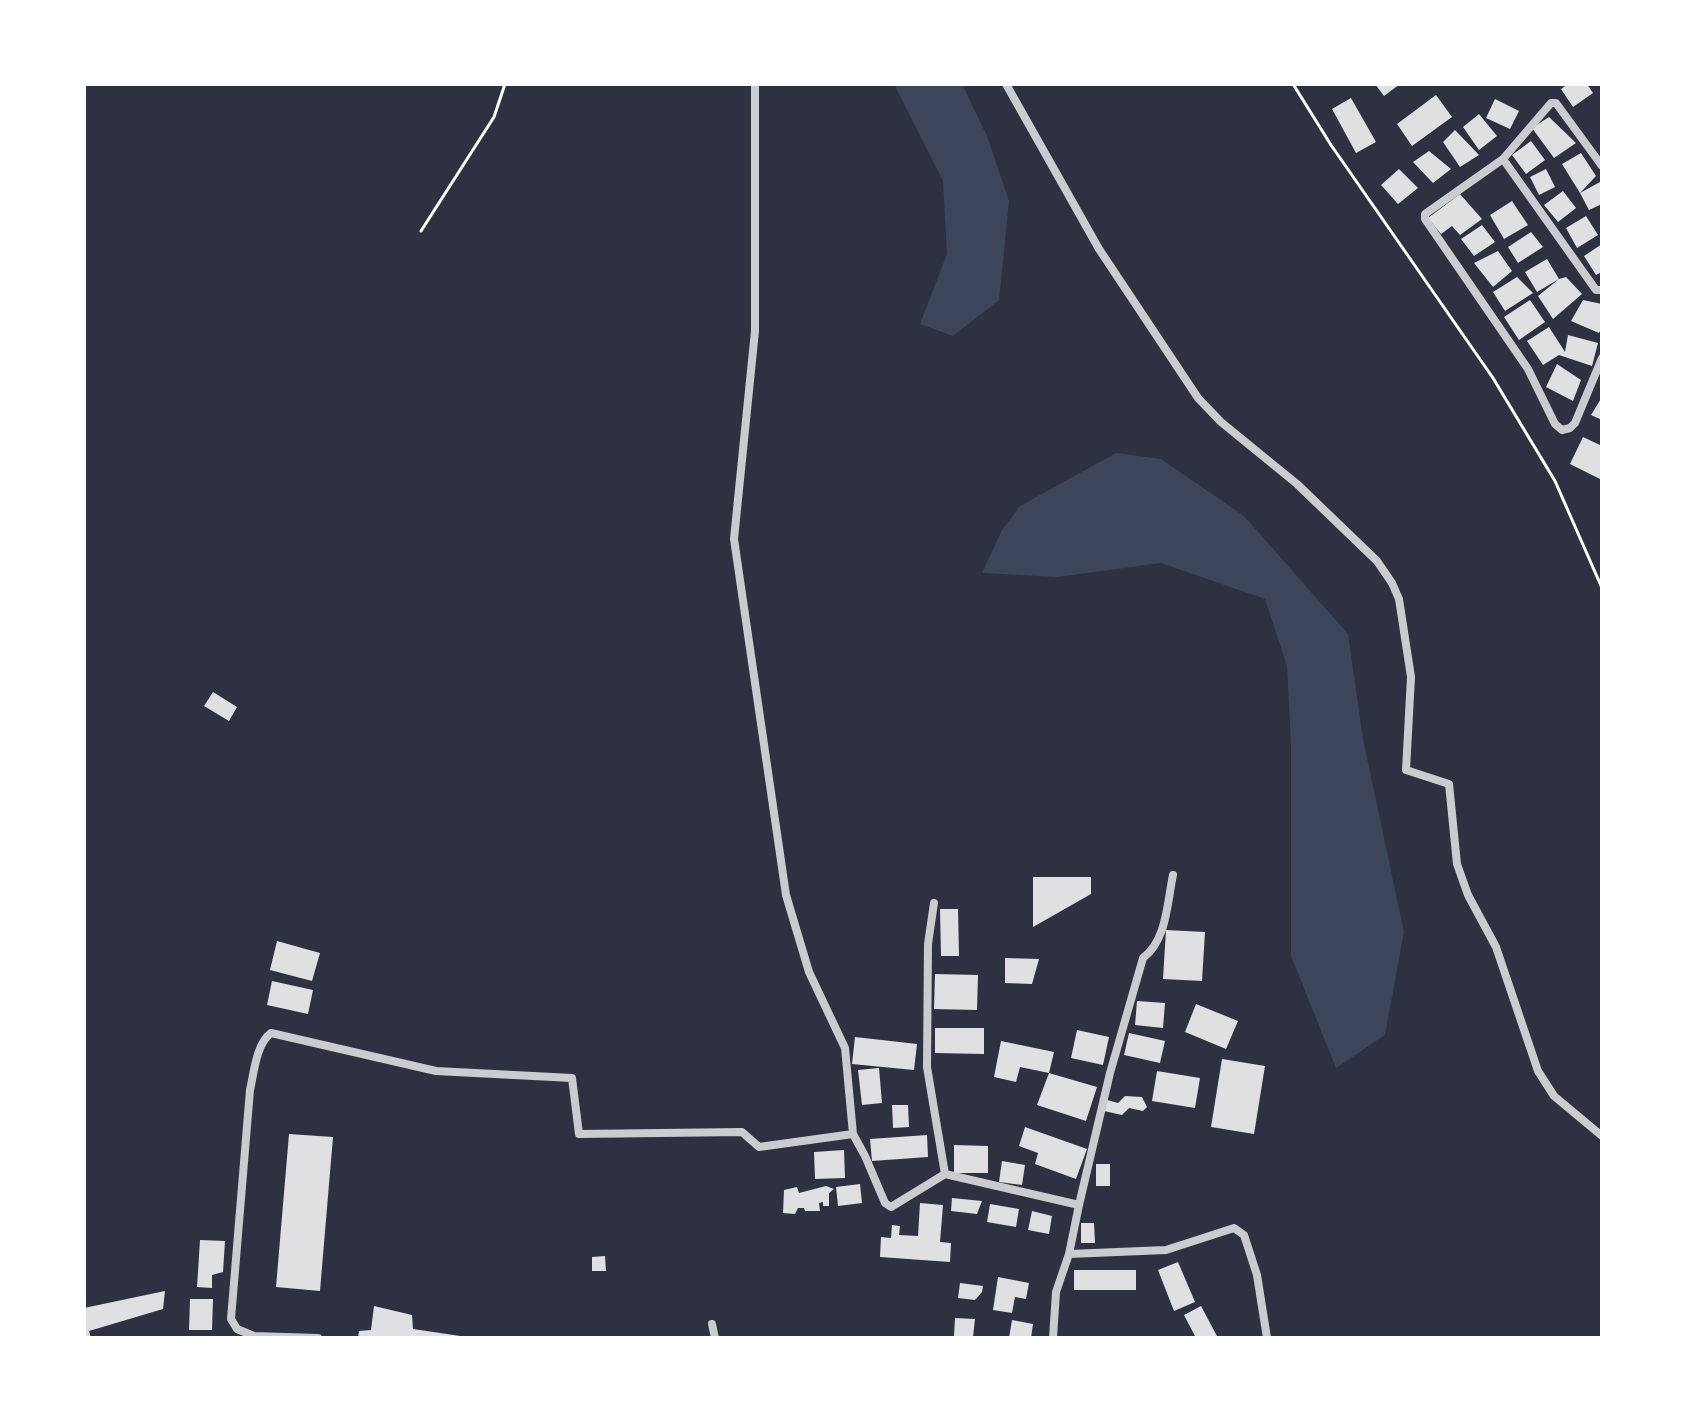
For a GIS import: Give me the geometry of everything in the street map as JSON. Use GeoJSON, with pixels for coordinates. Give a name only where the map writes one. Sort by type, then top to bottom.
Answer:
{"type":"FeatureCollection","features":[{"type":"Feature","properties":{"kind":"street"},"geometry":{"type":"LineString","coordinates":[[755,84],[755,331],[734,539],[786,895],[809,972],[845,1048],[853,1134],[885,1203],[891,1207],[945,1174],[1079,1205]]}},
{"type":"Feature","properties":{"kind":"street"},"geometry":{"type":"LineString","coordinates":[[1006,84],[1099,249],[1198,398],[1221,422],[1297,484],[1377,561],[1392,583],[1399,599],[1411,677],[1406,770],[1449,784],[1457,864],[1468,895],[1496,947],[1538,1071],[1554,1096],[1602,1136]]}},
{"type":"Feature","properties":{"kind":"street"},"geometry":{"type":"LineString","coordinates":[[1602,166],[1556,103],[1551,103],[1503,159],[1425,214],[1425,219],[1528,369],[1555,424],[1562,430],[1575,423],[1598,381],[1602,358]]}},
{"type":"Feature","properties":{"kind":"street"},"geometry":{"type":"LineString","coordinates":[[1503,159],[1596,290],[1602,290]]}},
{"type":"Feature","properties":{"kind":"street"},"geometry":{"type":"LineString","coordinates":[[1053,1338],[1056,1292],[1069,1254],[1110,1073],[1143,958],[1159,941],[1173,875]]}},
{"type":"Feature","properties":{"kind":"street"},"geometry":{"type":"LineString","coordinates":[[934,903],[928,944],[927,1067],[945,1174]]}},
{"type":"Feature","properties":{"kind":"street"},"geometry":{"type":"LineString","coordinates":[[318,1338],[254,1336],[237,1329],[231,1319],[250,1090],[256,1062],[266,1037],[271,1033],[436,1071],[572,1078],[579,1134],[742,1132],[759,1147],[853,1134]]}},
{"type":"Feature","properties":{"kind":"street"},"geometry":{"type":"LineString","coordinates":[[1069,1254],[1166,1250],[1234,1228],[1244,1235],[1257,1275],[1267,1338]]}},
{"type":"Feature","properties":{"kind":"street"},"geometry":{"type":"LineString","coordinates":[[712,1324],[715,1338]]}},
{"type":"Feature","properties":{"kind":"path"},"geometry":{"type":"LineString","coordinates":[[421,231],[494,117],[505,84]]}},
{"type":"Feature","properties":{"kind":"path"},"geometry":{"type":"LineString","coordinates":[[1293,84],[1331,145],[1493,378],[1555,481],[1602,588]]}},
{"type":"Feature","properties":{"kind":"shaded area"},"geometry":{"type":"Polygon","coordinates":[[[894,84],[962,84],[987,136],[1009,201],[999,300],[953,336],[920,324],[947,254],[943,181],[894,84]]]}},
{"type":"Feature","properties":{"kind":"shaded area"},"geometry":{"type":"Polygon","coordinates":[[[1116,453],[1161,459],[1244,516],[1348,634],[1363,739],[1404,932],[1385,1035],[1336,1068],[1291,956],[1291,745],[1287,666],[1265,599],[1161,563],[1057,577],[982,573],[1002,530],[1020,506],[1116,453]]]}},
{"type":"Feature","properties":{"kind":"building"},"geometry":{"type":"Polygon","coordinates":[[[1375,84],[1400,84],[1384,96],[1375,84]]]}},
{"type":"Feature","properties":{"kind":"building"},"geometry":{"type":"Polygon","coordinates":[[[1568,84],[1587,84],[1593,93],[1573,107],[1561,89],[1568,84]]]}},
{"type":"Feature","properties":{"kind":"building"},"geometry":{"type":"Polygon","coordinates":[[[1436,95],[1452,117],[1412,146],[1397,124],[1436,95]]]}},
{"type":"Feature","properties":{"kind":"building"},"geometry":{"type":"Polygon","coordinates":[[[1351,98],[1376,142],[1356,153],[1332,109],[1351,98]]]}},
{"type":"Feature","properties":{"kind":"building"},"geometry":{"type":"Polygon","coordinates":[[[1495,99],[1519,111],[1510,129],[1486,118],[1495,99]]]}},
{"type":"Feature","properties":{"kind":"building"},"geometry":{"type":"Polygon","coordinates":[[[1479,114],[1497,136],[1479,150],[1463,127],[1479,114]]]}},
{"type":"Feature","properties":{"kind":"building"},"geometry":{"type":"Polygon","coordinates":[[[1549,117],[1576,143],[1554,158],[1532,128],[1549,117]]]}},
{"type":"Feature","properties":{"kind":"building"},"geometry":{"type":"Polygon","coordinates":[[[1455,130],[1479,155],[1460,167],[1443,142],[1455,130]]]}},
{"type":"Feature","properties":{"kind":"building"},"geometry":{"type":"Polygon","coordinates":[[[1531,141],[1545,160],[1526,174],[1512,155],[1531,141]]]}},
{"type":"Feature","properties":{"kind":"building"},"geometry":{"type":"Polygon","coordinates":[[[1429,151],[1451,169],[1433,183],[1413,162],[1429,151]]]}},
{"type":"Feature","properties":{"kind":"building"},"geometry":{"type":"Polygon","coordinates":[[[1581,153],[1596,176],[1580,193],[1562,164],[1581,153]]]}},
{"type":"Feature","properties":{"kind":"building"},"geometry":{"type":"Polygon","coordinates":[[[1399,169],[1418,188],[1398,204],[1381,185],[1399,169]]]}},
{"type":"Feature","properties":{"kind":"building"},"geometry":{"type":"Polygon","coordinates":[[[1546,169],[1555,187],[1539,195],[1530,177],[1546,169]]]}},
{"type":"Feature","properties":{"kind":"building"},"geometry":{"type":"Polygon","coordinates":[[[1600,182],[1602,204],[1589,210],[1580,193],[1600,182]]]}},
{"type":"Feature","properties":{"kind":"building"},"geometry":{"type":"Polygon","coordinates":[[[1563,191],[1576,208],[1558,222],[1544,205],[1563,191]]]}},
{"type":"Feature","properties":{"kind":"building"},"geometry":{"type":"Polygon","coordinates":[[[1460,194],[1482,219],[1460,235],[1452,226],[1441,234],[1428,218],[1460,194]]]}},
{"type":"Feature","properties":{"kind":"building"},"geometry":{"type":"Polygon","coordinates":[[[1512,201],[1528,225],[1504,239],[1490,215],[1512,201]]]}},
{"type":"Feature","properties":{"kind":"building"},"geometry":{"type":"Polygon","coordinates":[[[1586,216],[1598,235],[1577,248],[1566,228],[1586,216]]]}},
{"type":"Feature","properties":{"kind":"building"},"geometry":{"type":"Polygon","coordinates":[[[1482,225],[1495,242],[1474,256],[1461,239],[1482,225]]]}},
{"type":"Feature","properties":{"kind":"building"},"geometry":{"type":"Polygon","coordinates":[[[1531,232],[1543,247],[1518,263],[1508,247],[1531,232]]]}},
{"type":"Feature","properties":{"kind":"building"},"geometry":{"type":"Polygon","coordinates":[[[1602,244],[1602,272],[1596,275],[1584,256],[1602,244]]]}},
{"type":"Feature","properties":{"kind":"building"},"geometry":{"type":"Polygon","coordinates":[[[1498,251],[1512,271],[1493,287],[1474,263],[1498,251]]]}},
{"type":"Feature","properties":{"kind":"building"},"geometry":{"type":"Polygon","coordinates":[[[1547,259],[1559,279],[1537,292],[1525,272],[1547,259]]]}},
{"type":"Feature","properties":{"kind":"building"},"geometry":{"type":"Polygon","coordinates":[[[1517,277],[1533,293],[1505,311],[1493,292],[1517,277]]]}},
{"type":"Feature","properties":{"kind":"building"},"geometry":{"type":"Polygon","coordinates":[[[1566,277],[1582,294],[1553,319],[1538,296],[1566,277]]]}},
{"type":"Feature","properties":{"kind":"building"},"geometry":{"type":"Polygon","coordinates":[[[1530,300],[1545,322],[1519,340],[1504,317],[1530,300]]]}},
{"type":"Feature","properties":{"kind":"building"},"geometry":{"type":"Polygon","coordinates":[[[1583,300],[1602,304],[1599,333],[1571,321],[1583,300]]]}},
{"type":"Feature","properties":{"kind":"building"},"geometry":{"type":"Polygon","coordinates":[[[1549,327],[1565,352],[1568,335],[1598,343],[1592,366],[1559,355],[1543,365],[1527,341],[1549,327]]]}},
{"type":"Feature","properties":{"kind":"building"},"geometry":{"type":"Polygon","coordinates":[[[1557,364],[1581,380],[1573,401],[1546,387],[1557,364]]]}},
{"type":"Feature","properties":{"kind":"building"},"geometry":{"type":"Polygon","coordinates":[[[1602,397],[1602,420],[1591,415],[1602,397]]]}},
{"type":"Feature","properties":{"kind":"building"},"geometry":{"type":"Polygon","coordinates":[[[1583,437],[1602,446],[1602,480],[1570,464],[1583,437]]]}},
{"type":"Feature","properties":{"kind":"building"},"geometry":{"type":"Polygon","coordinates":[[[213,692],[237,707],[229,721],[204,706],[213,692]]]}},
{"type":"Feature","properties":{"kind":"building"},"geometry":{"type":"Polygon","coordinates":[[[1033,877],[1091,877],[1091,894],[1033,927],[1033,877]]]}},
{"type":"Feature","properties":{"kind":"building"},"geometry":{"type":"Polygon","coordinates":[[[940,909],[958,909],[959,956],[941,956],[940,909]]]}},
{"type":"Feature","properties":{"kind":"building"},"geometry":{"type":"Polygon","coordinates":[[[1166,930],[1205,932],[1202,981],[1163,979],[1166,930]]]}},
{"type":"Feature","properties":{"kind":"building"},"geometry":{"type":"Polygon","coordinates":[[[277,941],[320,953],[312,981],[270,970],[277,941]]]}},
{"type":"Feature","properties":{"kind":"building"},"geometry":{"type":"Polygon","coordinates":[[[1005,958],[1039,959],[1032,984],[1005,983],[1005,958]]]}},
{"type":"Feature","properties":{"kind":"building"},"geometry":{"type":"Polygon","coordinates":[[[935,974],[978,975],[977,1010],[934,1009],[935,974]]]}},
{"type":"Feature","properties":{"kind":"building"},"geometry":{"type":"Polygon","coordinates":[[[272,981],[313,990],[308,1014],[267,1005],[272,981]]]}},
{"type":"Feature","properties":{"kind":"building"},"geometry":{"type":"Polygon","coordinates":[[[1137,1001],[1165,1003],[1163,1028],[1135,1025],[1137,1001]]]}},
{"type":"Feature","properties":{"kind":"building"},"geometry":{"type":"Polygon","coordinates":[[[1196,1004],[1238,1021],[1226,1049],[1185,1032],[1196,1004]]]}},
{"type":"Feature","properties":{"kind":"building"},"geometry":{"type":"Polygon","coordinates":[[[935,1028],[984,1028],[984,1054],[935,1053],[935,1028]]]}},
{"type":"Feature","properties":{"kind":"building"},"geometry":{"type":"Polygon","coordinates":[[[1077,1030],[1109,1037],[1103,1065],[1071,1058],[1077,1030]]]}},
{"type":"Feature","properties":{"kind":"building"},"geometry":{"type":"Polygon","coordinates":[[[1129,1033],[1165,1041],[1160,1063],[1124,1055],[1129,1033]]]}},
{"type":"Feature","properties":{"kind":"building"},"geometry":{"type":"Polygon","coordinates":[[[855,1037],[917,1044],[914,1070],[852,1064],[855,1037]]]}},
{"type":"Feature","properties":{"kind":"building"},"geometry":{"type":"Polygon","coordinates":[[[1001,1041],[1054,1052],[1049,1073],[1020,1067],[1016,1082],[994,1077],[1001,1041]]]}},
{"type":"Feature","properties":{"kind":"building"},"geometry":{"type":"Polygon","coordinates":[[[1222,1059],[1265,1066],[1254,1134],[1211,1127],[1222,1059]]]}},
{"type":"Feature","properties":{"kind":"building"},"geometry":{"type":"Polygon","coordinates":[[[879,1068],[882,1103],[862,1105],[858,1070],[879,1068]]]}},
{"type":"Feature","properties":{"kind":"building"},"geometry":{"type":"Polygon","coordinates":[[[1157,1071],[1200,1078],[1195,1108],[1152,1101],[1157,1071]]]}},
{"type":"Feature","properties":{"kind":"building"},"geometry":{"type":"Polygon","coordinates":[[[1049,1073],[1097,1087],[1086,1121],[1037,1105],[1049,1073]]]}},
{"type":"Feature","properties":{"kind":"building"},"geometry":{"type":"Polygon","coordinates":[[[1125,1096],[1142,1097],[1147,1107],[1143,1111],[1129,1108],[1122,1115],[1104,1111],[1107,1100],[1118,1103],[1125,1096]]]}},
{"type":"Feature","properties":{"kind":"building"},"geometry":{"type":"Polygon","coordinates":[[[892,1105],[908,1105],[909,1127],[893,1128],[892,1105]]]}},
{"type":"Feature","properties":{"kind":"building"},"geometry":{"type":"Polygon","coordinates":[[[1025,1127],[1087,1149],[1076,1179],[1035,1164],[1038,1153],[1019,1146],[1025,1127]]]}},
{"type":"Feature","properties":{"kind":"building"},"geometry":{"type":"Polygon","coordinates":[[[289,1134],[333,1137],[320,1291],[276,1287],[289,1134]]]}},
{"type":"Feature","properties":{"kind":"building"},"geometry":{"type":"Polygon","coordinates":[[[927,1135],[928,1157],[872,1161],[870,1139],[927,1135]]]}},
{"type":"Feature","properties":{"kind":"building"},"geometry":{"type":"Polygon","coordinates":[[[954,1145],[988,1146],[988,1173],[954,1173],[954,1145]]]}},
{"type":"Feature","properties":{"kind":"building"},"geometry":{"type":"Polygon","coordinates":[[[844,1150],[845,1178],[815,1179],[814,1152],[844,1150]]]}},
{"type":"Feature","properties":{"kind":"building"},"geometry":{"type":"Polygon","coordinates":[[[1002,1161],[1025,1165],[1022,1185],[999,1182],[1002,1161]]]}},
{"type":"Feature","properties":{"kind":"building"},"geometry":{"type":"Polygon","coordinates":[[[1096,1164],[1110,1164],[1110,1186],[1096,1186],[1096,1164]]]}},
{"type":"Feature","properties":{"kind":"building"},"geometry":{"type":"Polygon","coordinates":[[[860,1184],[862,1203],[838,1206],[836,1187],[860,1184]]]}},
{"type":"Feature","properties":{"kind":"building"},"geometry":{"type":"Polygon","coordinates":[[[826,1186],[834,1189],[829,1193],[829,1206],[823,1206],[823,1202],[819,1203],[820,1211],[798,1208],[795,1214],[783,1213],[784,1190],[797,1187],[799,1193],[826,1186]]]}},
{"type":"Feature","properties":{"kind":"building"},"geometry":{"type":"Polygon","coordinates":[[[952,1198],[982,1201],[977,1214],[951,1211],[952,1198]]]}},
{"type":"Feature","properties":{"kind":"building"},"geometry":{"type":"Polygon","coordinates":[[[920,1203],[943,1205],[940,1242],[951,1243],[950,1262],[880,1257],[881,1237],[891,1238],[892,1225],[900,1226],[899,1235],[918,1236],[920,1203]]]}},
{"type":"Feature","properties":{"kind":"building"},"geometry":{"type":"Polygon","coordinates":[[[990,1204],[1019,1209],[1016,1227],[987,1222],[990,1204]]]}},
{"type":"Feature","properties":{"kind":"building"},"geometry":{"type":"Polygon","coordinates":[[[1032,1211],[1052,1216],[1049,1234],[1028,1230],[1032,1211]]]}},
{"type":"Feature","properties":{"kind":"building"},"geometry":{"type":"Polygon","coordinates":[[[1081,1223],[1094,1223],[1095,1243],[1081,1243],[1081,1223]]]}},
{"type":"Feature","properties":{"kind":"building"},"geometry":{"type":"Polygon","coordinates":[[[200,1240],[225,1241],[223,1272],[212,1275],[212,1288],[197,1287],[200,1240]]]}},
{"type":"Feature","properties":{"kind":"building"},"geometry":{"type":"Polygon","coordinates":[[[605,1256],[606,1271],[592,1271],[592,1257],[605,1256]]]}},
{"type":"Feature","properties":{"kind":"building"},"geometry":{"type":"Polygon","coordinates":[[[1178,1262],[1195,1302],[1174,1311],[1158,1270],[1178,1262]]]}},
{"type":"Feature","properties":{"kind":"building"},"geometry":{"type":"Polygon","coordinates":[[[1074,1270],[1136,1270],[1136,1290],[1074,1290],[1074,1270]]]}},
{"type":"Feature","properties":{"kind":"building"},"geometry":{"type":"Polygon","coordinates":[[[998,1277],[1029,1283],[1026,1299],[1015,1297],[1012,1313],[993,1310],[998,1277]]]}},
{"type":"Feature","properties":{"kind":"building"},"geometry":{"type":"Polygon","coordinates":[[[960,1283],[983,1286],[982,1292],[975,1300],[958,1298],[960,1283]]]}},
{"type":"Feature","properties":{"kind":"building"},"geometry":{"type":"Polygon","coordinates":[[[165,1291],[163,1309],[89,1331],[91,1338],[84,1338],[84,1308],[165,1291]]]}},
{"type":"Feature","properties":{"kind":"building"},"geometry":{"type":"Polygon","coordinates":[[[190,1299],[213,1299],[212,1330],[189,1330],[190,1299]]]}},
{"type":"Feature","properties":{"kind":"building"},"geometry":{"type":"Polygon","coordinates":[[[374,1306],[412,1315],[413,1329],[474,1338],[358,1338],[359,1331],[371,1330],[374,1306]]]}},
{"type":"Feature","properties":{"kind":"building"},"geometry":{"type":"Polygon","coordinates":[[[1201,1306],[1218,1338],[1196,1338],[1184,1315],[1201,1306]]]}},
{"type":"Feature","properties":{"kind":"building"},"geometry":{"type":"Polygon","coordinates":[[[955,1318],[975,1319],[973,1337],[954,1336],[955,1318]]]}},
{"type":"Feature","properties":{"kind":"building"},"geometry":{"type":"Polygon","coordinates":[[[1012,1320],[1033,1324],[1031,1338],[1009,1338],[1012,1320]]]}}]}
